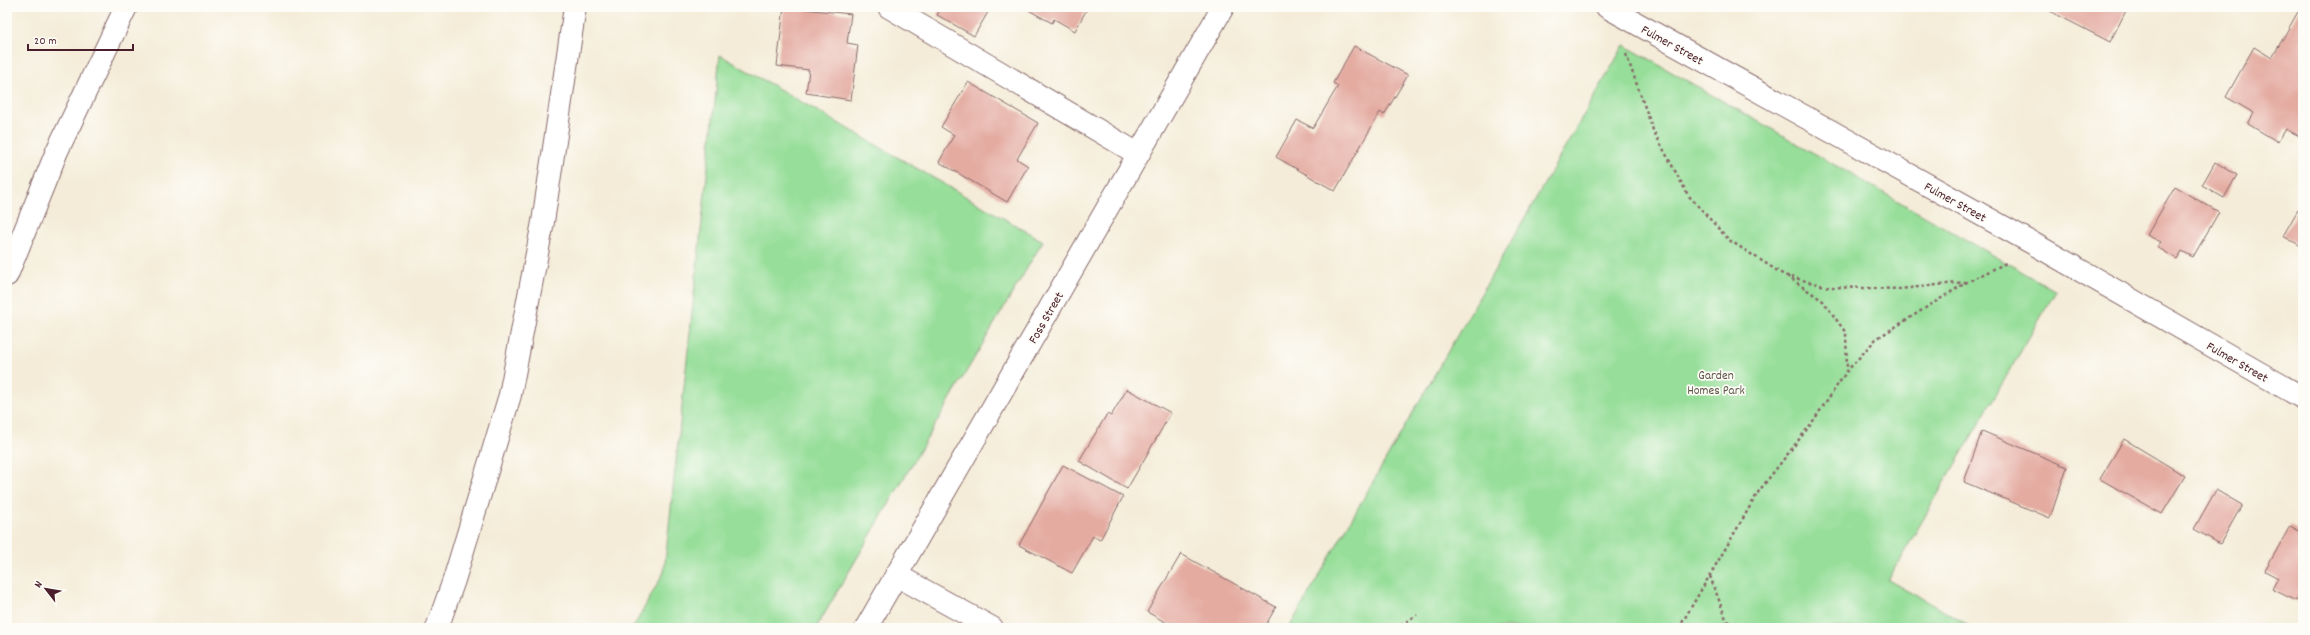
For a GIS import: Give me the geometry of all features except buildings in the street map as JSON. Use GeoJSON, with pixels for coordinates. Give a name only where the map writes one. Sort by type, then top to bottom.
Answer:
{"type":"FeatureCollection","features":[{"type":"Feature","properties":{"kind":"main road"},"geometry":{"type":"LineString","coordinates":[[7,275],[57,152],[126,7]]}},
{"type":"Feature","properties":{"kind":"main road"},"geometry":{"type":"LineString","coordinates":[[437,628],[454,580],[510,395],[543,222],[575,7]]}},
{"type":"Feature","properties":{"kind":"main road"},"geometry":{"type":"LineString","coordinates":[[889,7],[1138,154]]}},
{"type":"Feature","properties":{"kind":"main road","name":"Foss Street"},"geometry":{"type":"LineString","coordinates":[[866,628],[1223,7]]}},
{"type":"Feature","properties":{"kind":"main road","name":"Fulmer Street"},"geometry":{"type":"LineString","coordinates":[[1607,7],[2034,244],[2303,398]]}},
{"type":"Feature","properties":{"kind":"main road"},"geometry":{"type":"LineString","coordinates":[[896,575],[992,628]]}},
{"type":"Feature","properties":{"kind":"path"},"geometry":{"type":"LineString","coordinates":[[1626,54],[1653,130],[1688,195],[1729,240],[1823,301],[1846,333],[1847,371]]}},
{"type":"Feature","properties":{"kind":"path"},"geometry":{"type":"LineString","coordinates":[[1679,628],[1760,491],[1811,424],[1847,371],[1876,340],[1967,282],[2001,266]]}},
{"type":"Feature","properties":{"kind":"path"},"geometry":{"type":"LineString","coordinates":[[1784,275],[1828,287],[1900,289],[1967,282]]}},
{"type":"Feature","properties":{"kind":"path"},"geometry":{"type":"LineString","coordinates":[[1709,576],[1726,619],[1733,628]]}},
{"type":"Feature","properties":{"kind":"path"},"geometry":{"type":"LineString","coordinates":[[1396,628],[1416,615]]}},
{"type":"Feature","properties":{"kind":"green space","name":"Garden Homes Park"},"geometry":{"type":"Polygon","coordinates":[[[1624,45],[2056,291],[1888,580],[1974,628],[1289,628],[1624,45]]]}},
{"type":"Feature","properties":{"kind":"green space"},"geometry":{"type":"Polygon","coordinates":[[[720,55],[1043,241],[816,628],[633,628],[664,572],[720,55]]]}}]}
